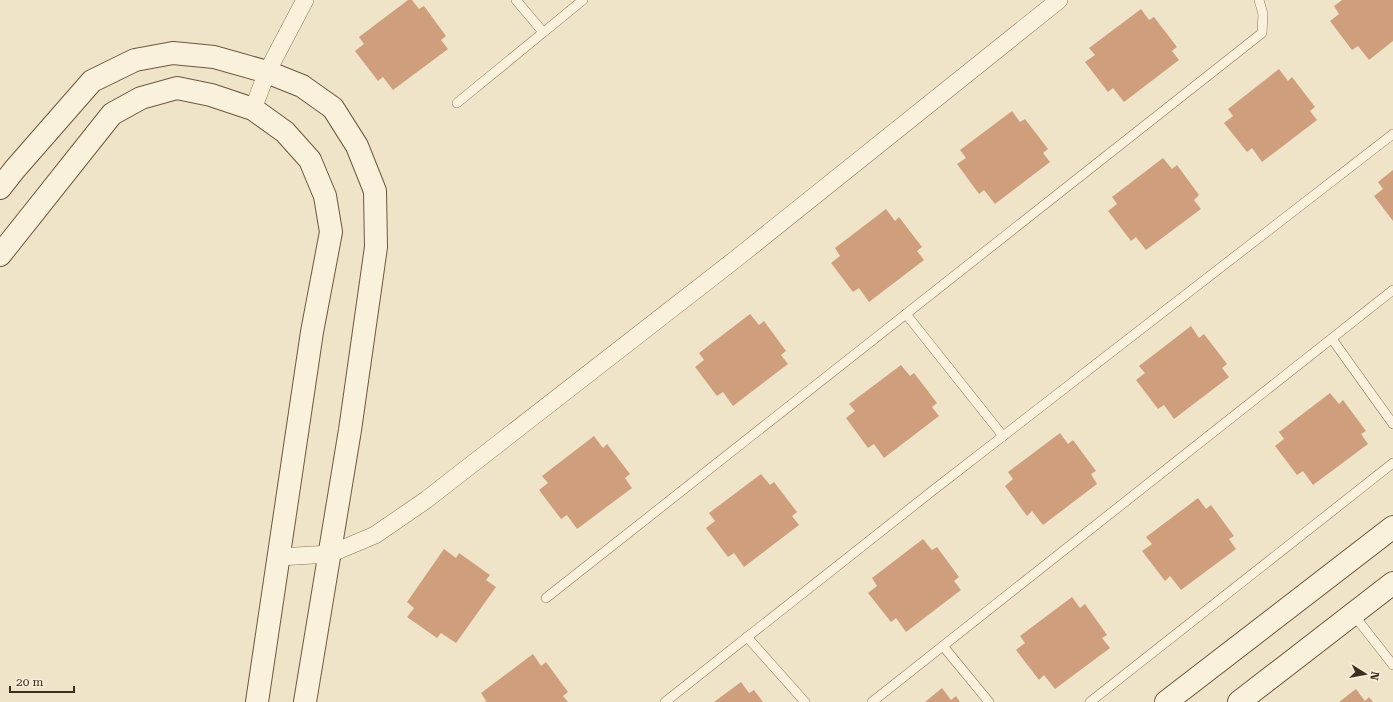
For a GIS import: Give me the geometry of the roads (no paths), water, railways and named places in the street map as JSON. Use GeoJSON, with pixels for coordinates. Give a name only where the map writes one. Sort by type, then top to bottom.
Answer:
{"type":"FeatureCollection","features":[{"type":"Feature","properties":{"kind":"street"},"geometry":{"type":"LineString","coordinates":[[253,109],[267,72],[305,0]]}},
{"type":"Feature","properties":{"kind":"street"},"geometry":{"type":"LineString","coordinates":[[278,558],[330,554],[375,535],[426,500],[743,253],[1059,0]]}},
{"type":"Feature","properties":{"kind":"street"},"geometry":{"type":"LineString","coordinates":[[0,188],[92,81],[135,60],[173,53],[214,57],[267,72],[302,86],[333,108],[357,146],[375,191],[376,247],[350,430],[305,702]]}},
{"type":"Feature","properties":{"kind":"street"},"geometry":{"type":"LineString","coordinates":[[0,255],[112,114],[141,98],[177,88],[211,95],[253,109],[285,132],[310,160],[325,196],[331,232],[312,332],[257,702]]}},
{"type":"Feature","properties":{"kind":"street"},"geometry":{"type":"LineString","coordinates":[[1166,702],[1393,526]]}},
{"type":"Feature","properties":{"kind":"street"},"geometry":{"type":"LineString","coordinates":[[1239,702],[1393,583]]}},
{"type":"Feature","properties":{"kind":"lane"},"geometry":{"type":"LineString","coordinates":[[516,0],[543,32]]}},
{"type":"Feature","properties":{"kind":"lane"},"geometry":{"type":"LineString","coordinates":[[457,103],[583,0]]}},
{"type":"Feature","properties":{"kind":"lane"},"geometry":{"type":"LineString","coordinates":[[546,598],[1262,34],[1263,14],[1259,0]]}},
{"type":"Feature","properties":{"kind":"lane"},"geometry":{"type":"LineString","coordinates":[[665,702],[1003,436],[1393,134]]}},
{"type":"Feature","properties":{"kind":"lane"},"geometry":{"type":"LineString","coordinates":[[872,702],[1393,290]]}},
{"type":"Feature","properties":{"kind":"lane"},"geometry":{"type":"LineString","coordinates":[[906,314],[1003,436]]}},
{"type":"Feature","properties":{"kind":"lane"},"geometry":{"type":"LineString","coordinates":[[1332,339],[1393,424]]}},
{"type":"Feature","properties":{"kind":"lane"},"geometry":{"type":"LineString","coordinates":[[1090,702],[1393,463]]}},
{"type":"Feature","properties":{"kind":"lane"},"geometry":{"type":"LineString","coordinates":[[1353,614],[1393,665]]}},
{"type":"Feature","properties":{"kind":"lane"},"geometry":{"type":"LineString","coordinates":[[747,637],[805,702]]}},
{"type":"Feature","properties":{"kind":"lane"},"geometry":{"type":"LineString","coordinates":[[943,646],[989,702]]}}]}
